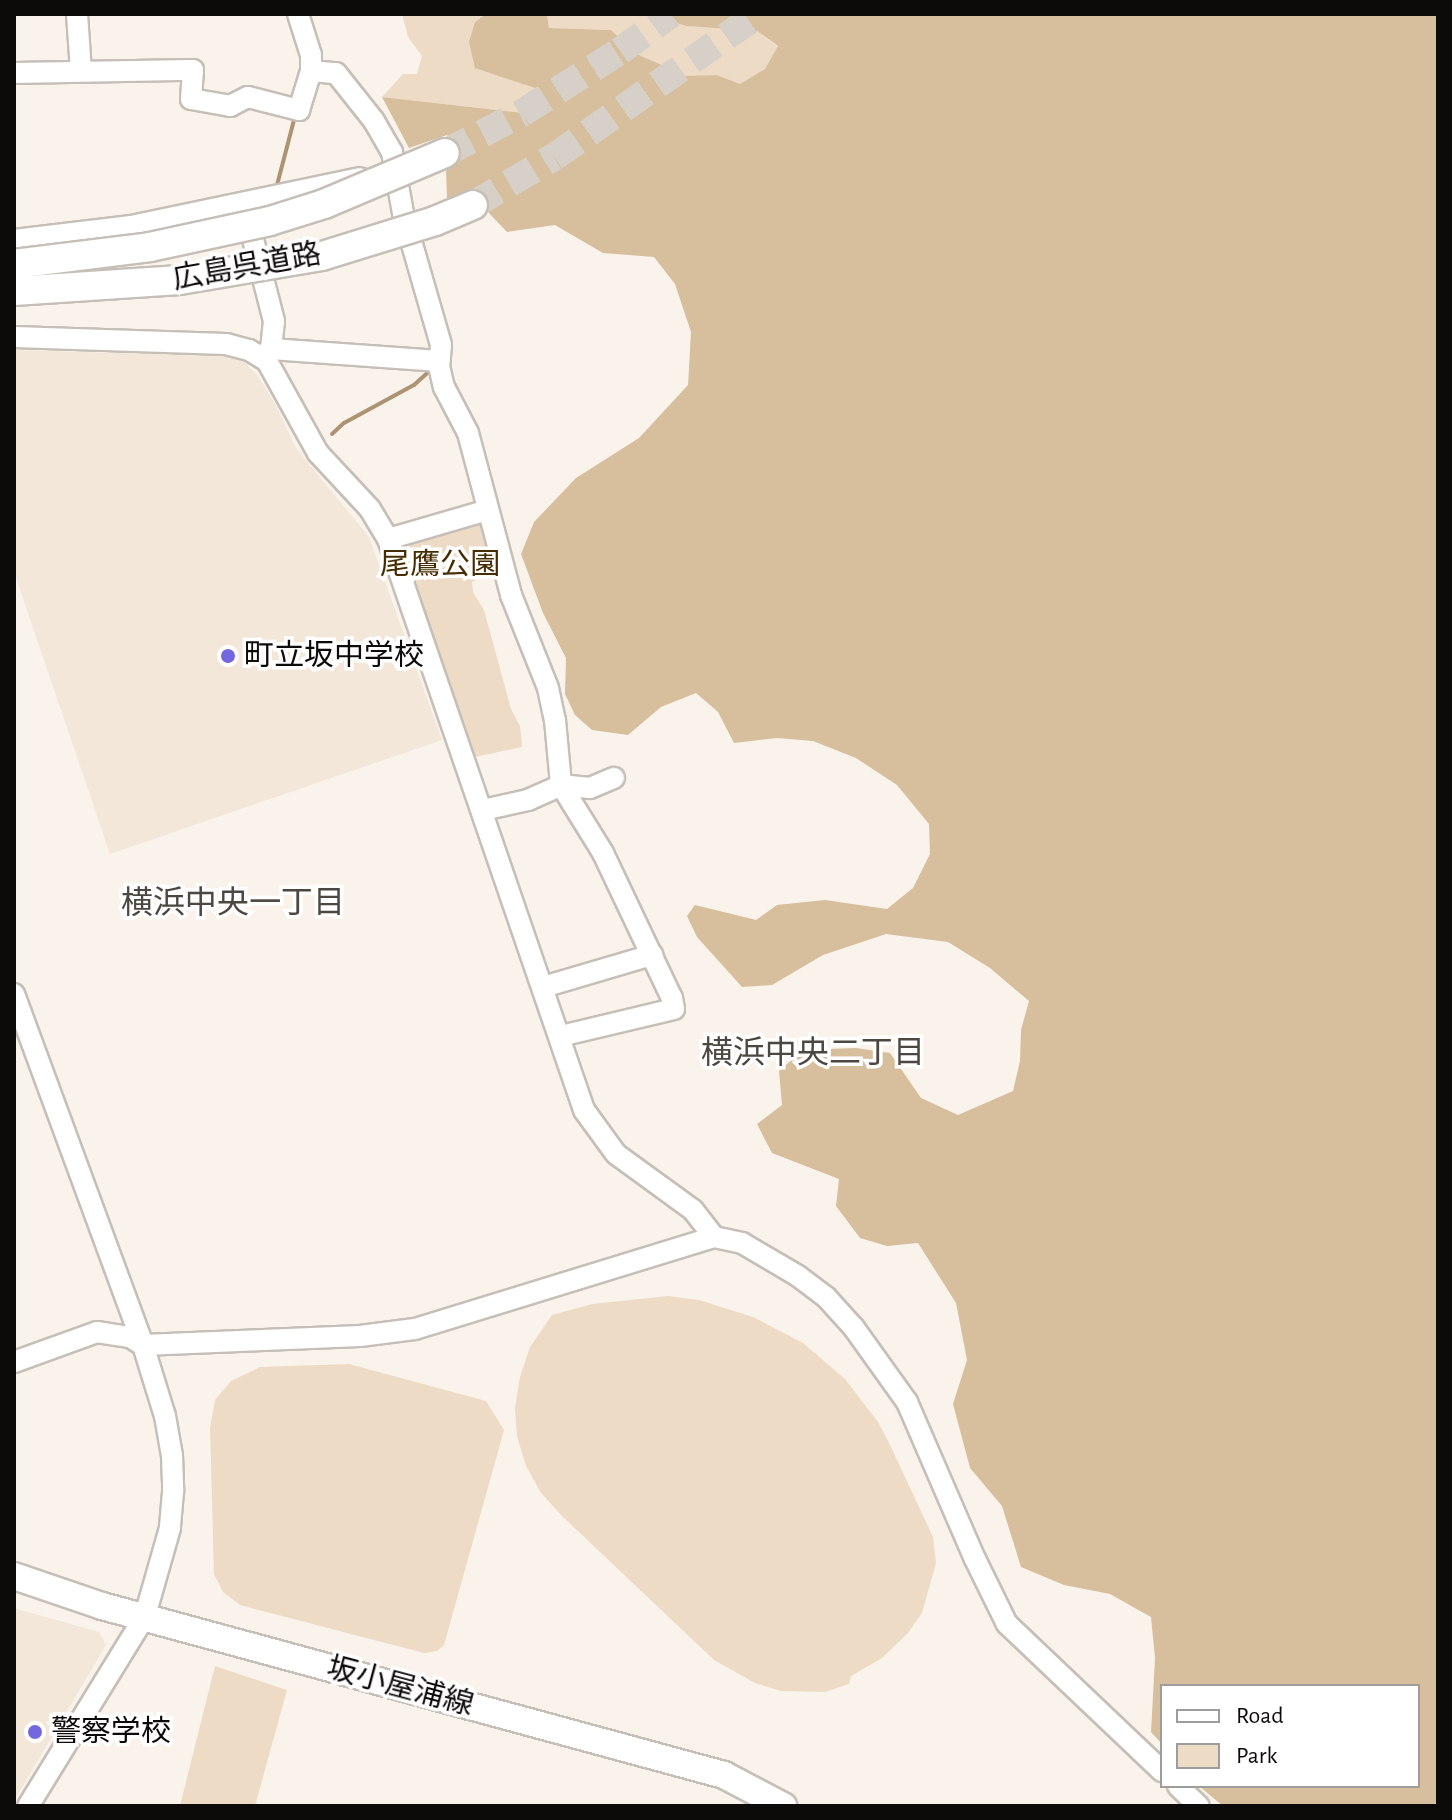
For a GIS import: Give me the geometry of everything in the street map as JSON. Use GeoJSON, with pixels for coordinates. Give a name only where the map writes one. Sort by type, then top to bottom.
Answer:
{"type":"FeatureCollection","features":[{"type":"Feature","properties":{"kind":"highway","name":"広島呉道路"},"geometry":{"type":"LineString","coordinates":[[14,264],[123,252],[209,236],[324,204],[445,153]]}},
{"type":"Feature","properties":{"kind":"highway"},"geometry":{"type":"LineString","coordinates":[[14,248],[81,244],[271,210],[387,176]]}},
{"type":"Feature","properties":{"kind":"highway","name":"広島呉道路"},"geometry":{"type":"LineString","coordinates":[[14,291],[180,280],[322,256],[435,221],[473,205]]}},
{"type":"Feature","properties":{"kind":"highway"},"geometry":{"type":"LineString","coordinates":[[14,310],[113,301],[194,288],[322,256]]}},
{"type":"Feature","properties":{"kind":"main road","name":"坂小屋浦線"},"geometry":{"type":"LineString","coordinates":[[14,1576],[145,1616],[724,1775],[783,1806]]}},
{"type":"Feature","properties":{"kind":"street"},"geometry":{"type":"LineString","coordinates":[[77,14],[81,71]]}},
{"type":"Feature","properties":{"kind":"street"},"geometry":{"type":"LineString","coordinates":[[14,73],[193,70],[191,99],[230,106],[248,97],[299,110],[311,71],[311,55],[298,14]]}},
{"type":"Feature","properties":{"kind":"street"},"geometry":{"type":"LineString","coordinates":[[311,71],[336,73],[374,121],[392,152],[387,176],[441,345],[444,387],[468,433],[511,595],[548,688],[555,720],[561,785],[603,853],[674,1009],[561,1036]]}},
{"type":"Feature","properties":{"kind":"street"},"geometry":{"type":"LineString","coordinates":[[14,240],[131,226],[243,201],[387,176]]}},
{"type":"Feature","properties":{"kind":"street"},"geometry":{"type":"LineString","coordinates":[[243,201],[274,321],[267,361],[318,453],[370,509],[388,539],[584,1110],[616,1154],[693,1210],[714,1237]]}},
{"type":"Feature","properties":{"kind":"street"},"geometry":{"type":"LineString","coordinates":[[14,337],[226,344],[266,353],[440,361]]}},
{"type":"Feature","properties":{"kind":"street"},"geometry":{"type":"LineString","coordinates":[[388,539],[488,510]]}},
{"type":"Feature","properties":{"kind":"street"},"geometry":{"type":"LineString","coordinates":[[483,810],[528,800],[561,785],[590,788],[614,778]]}},
{"type":"Feature","properties":{"kind":"street"},"geometry":{"type":"LineString","coordinates":[[543,987],[652,955]]}},
{"type":"Feature","properties":{"kind":"street"},"geometry":{"type":"LineString","coordinates":[[14,994],[143,1345],[165,1416],[172,1455],[173,1492],[170,1528],[145,1616],[28,1806]]}},
{"type":"Feature","properties":{"kind":"street"},"geometry":{"type":"LineString","coordinates":[[14,1362],[97,1332],[130,1337],[143,1345],[360,1336],[415,1329],[714,1237],[742,1243],[798,1276],[826,1297],[854,1328],[907,1402],[975,1559],[1007,1624],[1160,1769]]}},
{"type":"Feature","properties":{"kind":"street"},"geometry":{"type":"LineString","coordinates":[[1180,1788],[1199,1806]]}},
{"type":"Feature","properties":{"kind":"shaded area"},"geometry":{"type":"Polygon","coordinates":[[[486,14],[547,14],[549,28],[611,30],[637,54],[686,76],[717,75],[740,84],[765,69],[778,46],[757,31],[686,26],[648,14],[1438,14],[1438,1806],[1223,1806],[1201,1788],[1420,1788],[1420,1684],[1160,1684],[1160,1742],[1151,1732],[1155,1658],[1151,1617],[1110,1594],[1064,1585],[1021,1567],[1002,1506],[970,1468],[953,1404],[967,1360],[956,1303],[918,1243],[887,1246],[860,1238],[836,1206],[839,1179],[772,1153],[757,1124],[782,1105],[779,1071],[803,1050],[856,1048],[890,1053],[921,1098],[958,1115],[1013,1091],[1020,1061],[1021,1030],[1029,1001],[990,968],[948,942],[886,934],[823,955],[772,985],[742,987],[697,937],[687,916],[695,905],[756,920],[777,905],[825,900],[887,909],[913,888],[930,854],[929,824],[897,785],[856,758],[813,741],[777,738],[734,743],[718,712],[696,693],[661,707],[628,735],[592,730],[575,715],[565,694],[566,658],[543,613],[521,554],[534,522],[576,478],[639,438],[688,385],[691,332],[675,284],[654,257],[603,253],[555,225],[507,232],[488,212],[479,193],[447,198],[446,171],[460,156],[447,135],[409,148],[382,97],[523,113],[540,102],[535,88],[475,68],[469,42],[475,22],[486,14]]]}},
{"type":"Feature","properties":{"kind":"shaded area","name":"町立坂中学校"},"geometry":{"type":"Polygon","coordinates":[[[14,350],[227,356],[244,362],[258,376],[275,404],[296,448],[369,537],[442,740],[110,854],[14,572],[14,350]]]}},
{"type":"Feature","properties":{"kind":"shaded area","name":"警察学校"},"geometry":{"type":"Polygon","coordinates":[[[14,1608],[99,1632],[106,1645],[14,1801],[14,1608]]]}},
{"type":"Feature","properties":{"kind":"green space"},"geometry":{"type":"Polygon","coordinates":[[[402,14],[486,14],[475,22],[512,78],[535,88],[541,102],[523,113],[382,97],[403,74],[417,74],[422,56],[408,37],[402,14]]]}},
{"type":"Feature","properties":{"kind":"green space"},"geometry":{"type":"Polygon","coordinates":[[[547,14],[648,14],[686,26],[757,31],[778,47],[765,69],[740,84],[717,75],[686,77],[637,54],[611,30],[549,28],[547,14]]]}},
{"type":"Feature","properties":{"kind":"green space","name":"尾鷹公園"},"geometry":{"type":"Polygon","coordinates":[[[485,518],[498,568],[472,582],[473,592],[484,610],[511,709],[520,726],[522,747],[470,758],[393,542],[485,518]]]}},
{"type":"Feature","properties":{"kind":"green space"},"geometry":{"type":"Polygon","coordinates":[[[668,1296],[699,1300],[753,1317],[803,1343],[845,1379],[878,1422],[933,1537],[936,1563],[922,1613],[908,1633],[882,1658],[851,1676],[849,1684],[825,1692],[781,1691],[755,1683],[714,1660],[562,1516],[541,1493],[526,1466],[517,1436],[515,1408],[520,1377],[530,1347],[552,1315],[592,1304],[668,1296]]]}},
{"type":"Feature","properties":{"kind":"green space"},"geometry":{"type":"Polygon","coordinates":[[[349,1364],[486,1401],[504,1430],[444,1645],[437,1651],[424,1653],[240,1605],[223,1592],[214,1574],[210,1428],[215,1400],[231,1381],[260,1367],[349,1364]]]}},
{"type":"Feature","properties":{"kind":"green space"},"geometry":{"type":"Polygon","coordinates":[[[215,1666],[287,1690],[255,1806],[180,1806],[215,1666]]]}},
{"type":"Feature","properties":{"kind":"waterway"},"geometry":{"type":"LineString","coordinates":[[276,189],[295,116]]}},
{"type":"Feature","properties":{"kind":"waterway"},"geometry":{"type":"LineString","coordinates":[[332,434],[344,423],[414,385],[433,368]]}},
{"type":"Feature","properties":{"kind":"tunnel"},"geometry":{"type":"LineString","coordinates":[[445,153],[522,113],[620,51],[671,14]]}},
{"type":"Feature","properties":{"kind":"tunnel"},"geometry":{"type":"LineString","coordinates":[[473,205],[554,157],[758,14]]}},
{"type":"Feature","properties":{"kind":"place","name":"町立坂中学校"},"geometry":{"type":"Point","coordinates":[228,656]}},
{"type":"Feature","properties":{"kind":"place","name":"警察学校"},"geometry":{"type":"Point","coordinates":[35,1732]}},
{"type":"Feature","properties":{"kind":"district","name":"横浜中央一丁目"},"geometry":{"type":"Point","coordinates":[233,903]}},
{"type":"Feature","properties":{"kind":"district","name":"横浜中央二丁目"},"geometry":{"type":"Point","coordinates":[813,1053]}}]}
